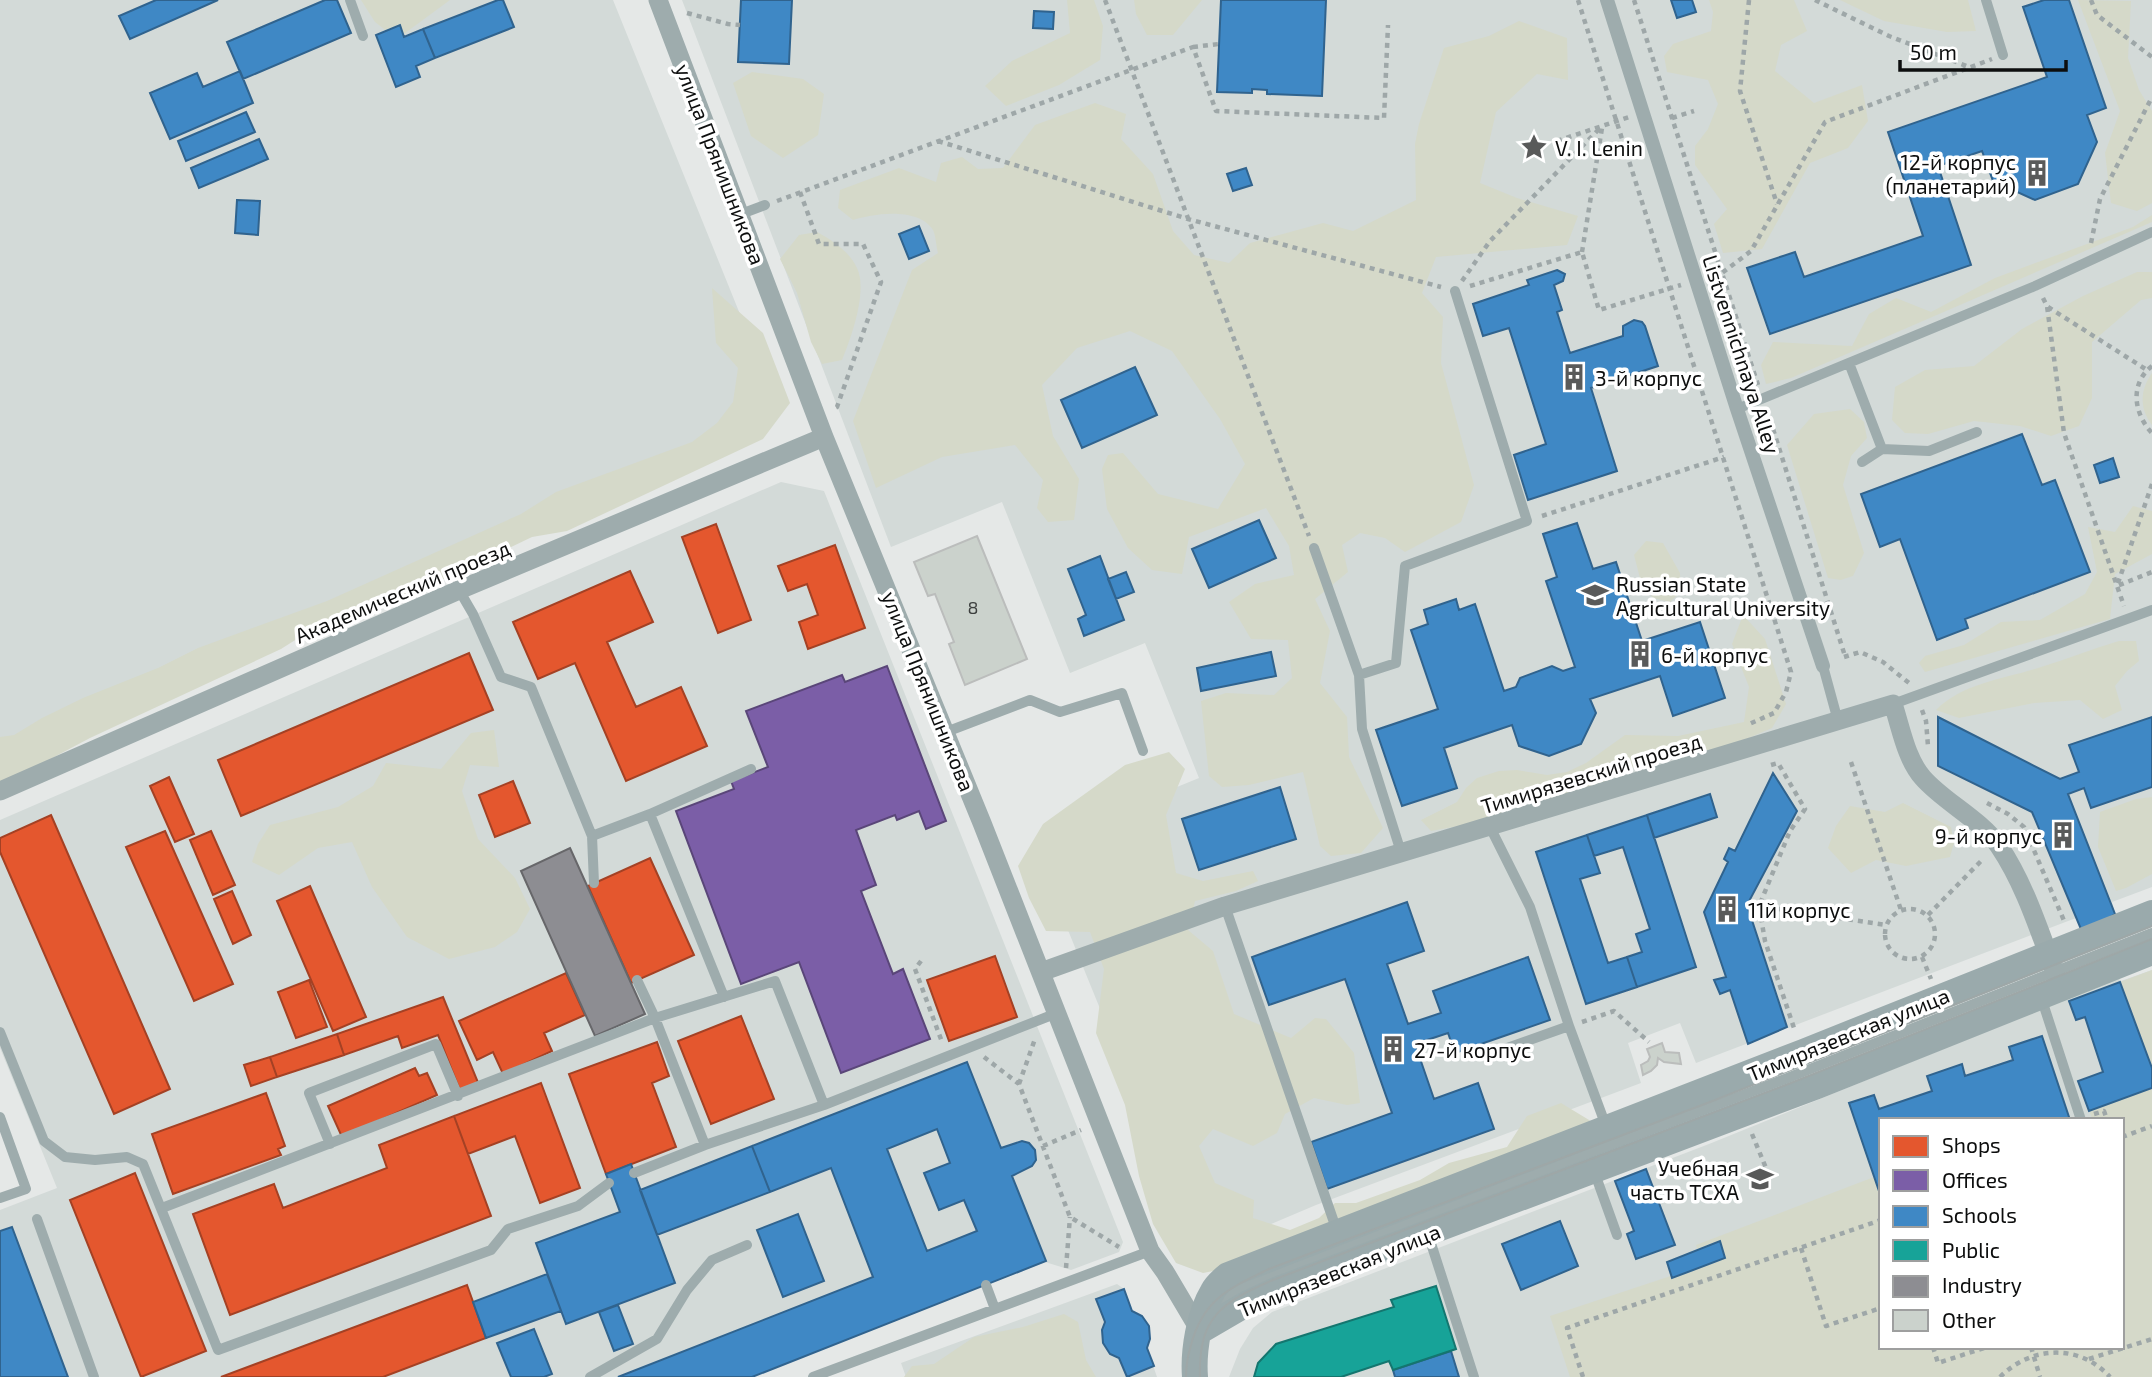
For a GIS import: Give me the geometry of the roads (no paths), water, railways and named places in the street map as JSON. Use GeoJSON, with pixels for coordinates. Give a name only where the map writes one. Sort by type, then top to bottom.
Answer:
{"type":"FeatureCollection","features":[{"type":"Feature","properties":{"kind":"main road","name":"Тимирязевская улица"},"geometry":{"type":"LineString","coordinates":[[1200,1331],[1276,1290],[1594,1171],[1613,1145],[2051,978],[2152,913]]}},
{"type":"Feature","properties":{"kind":"main road","name":"Тимирязевская улица"},"geometry":{"type":"LineString","coordinates":[[1200,1331],[1213,1290],[1228,1275],[1337,1231],[1613,1145],[2051,978],[2152,953]]}},
{"type":"Feature","properties":{"kind":"main road"},"geometry":{"type":"LineString","coordinates":[[1195,1377],[1194,1360],[1200,1331]]}},
{"type":"Feature","properties":{"kind":"street","name":"улица Прянишникова"},"geometry":{"type":"LineString","coordinates":[[658,0],[824,437],[1041,971],[1050,1016],[1142,1254],[1165,1272],[1200,1331]]}},
{"type":"Feature","properties":{"kind":"street","name":"Listvennichnaya Alley"},"geometry":{"type":"LineString","coordinates":[[1607,0],[1737,409],[1823,666]]}},
{"type":"Feature","properties":{"kind":"street","name":"Академический проезд"},"geometry":{"type":"LineString","coordinates":[[0,790],[458,590],[824,437]]}},
{"type":"Feature","properties":{"kind":"street","name":"Тимирязевский проезд"},"geometry":{"type":"LineString","coordinates":[[1041,971],[1225,906],[1893,704]]}},
{"type":"Feature","properties":{"kind":"street"},"geometry":{"type":"LineString","coordinates":[[1893,704],[1912,760],[1923,778],[1956,804],[1998,844],[2025,893],[2051,978]]}},
{"type":"Feature","properties":{"kind":"lane"},"geometry":{"type":"LineString","coordinates":[[350,0],[363,36]]}},
{"type":"Feature","properties":{"kind":"lane"},"geometry":{"type":"LineString","coordinates":[[1986,0],[2003,55]]}},
{"type":"Feature","properties":{"kind":"lane"},"geometry":{"type":"LineString","coordinates":[[741,214],[765,205]]}},
{"type":"Feature","properties":{"kind":"lane"},"geometry":{"type":"LineString","coordinates":[[1737,409],[2035,286],[2152,232]]}},
{"type":"Feature","properties":{"kind":"lane"},"geometry":{"type":"LineString","coordinates":[[1359,675],[1396,663],[1405,566],[1527,521],[1455,291]]}},
{"type":"Feature","properties":{"kind":"lane"},"geometry":{"type":"LineString","coordinates":[[1849,363],[1882,449]]}},
{"type":"Feature","properties":{"kind":"lane"},"geometry":{"type":"LineString","coordinates":[[1862,462],[1882,449],[1929,451],[1977,432]]}},
{"type":"Feature","properties":{"kind":"lane"},"geometry":{"type":"LineString","coordinates":[[1314,548],[1359,675],[1362,729],[1401,852]]}},
{"type":"Feature","properties":{"kind":"lane"},"geometry":{"type":"LineString","coordinates":[[458,590],[473,614],[501,677],[531,687],[592,836],[594,883]]}},
{"type":"Feature","properties":{"kind":"lane","name":"Тимирязевский проезд"},"geometry":{"type":"LineString","coordinates":[[1893,704],[2152,610]]}},
{"type":"Feature","properties":{"kind":"lane","name":"Listvennichnaya Alley"},"geometry":{"type":"LineString","coordinates":[[1823,666],[1838,721]]}},
{"type":"Feature","properties":{"kind":"lane"},"geometry":{"type":"LineString","coordinates":[[946,732],[1030,700],[1060,712],[1122,694],[1143,751]]}},
{"type":"Feature","properties":{"kind":"lane"},"geometry":{"type":"LineString","coordinates":[[592,836],[650,814],[751,769]]}},
{"type":"Feature","properties":{"kind":"lane"},"geometry":{"type":"LineString","coordinates":[[650,814],[724,997]]}},
{"type":"Feature","properties":{"kind":"lane"},"geometry":{"type":"LineString","coordinates":[[1200,1331],[1211,1311],[1234,1291],[1292,1266],[1613,1145],[1569,1026],[1530,907],[1490,827]]}},
{"type":"Feature","properties":{"kind":"lane"},"geometry":{"type":"LineString","coordinates":[[1225,906],[1337,1231]]}},
{"type":"Feature","properties":{"kind":"lane"},"geometry":{"type":"LineString","coordinates":[[2086,1117],[2051,978],[2152,933]]}},
{"type":"Feature","properties":{"kind":"lane"},"geometry":{"type":"LineString","coordinates":[[637,981],[655,1018],[705,1145]]}},
{"type":"Feature","properties":{"kind":"lane"},"geometry":{"type":"LineString","coordinates":[[162,1208],[655,1018],[775,981],[824,1105]]}},
{"type":"Feature","properties":{"kind":"lane"},"geometry":{"type":"LineString","coordinates":[[634,1173],[705,1145],[824,1105],[1050,1016]]}},
{"type":"Feature","properties":{"kind":"lane"},"geometry":{"type":"LineString","coordinates":[[1496,1052],[1569,1026]]}},
{"type":"Feature","properties":{"kind":"lane"},"geometry":{"type":"LineString","coordinates":[[0,1032],[44,1141],[65,1157],[95,1160],[127,1157],[143,1164],[218,1349],[491,1250],[508,1229],[578,1206],[610,1183]]}},
{"type":"Feature","properties":{"kind":"lane"},"geometry":{"type":"LineString","coordinates":[[330,1144],[309,1093],[436,1044],[458,1096]]}},
{"type":"Feature","properties":{"kind":"lane"},"geometry":{"type":"LineString","coordinates":[[0,1117],[26,1189],[0,1198]]}},
{"type":"Feature","properties":{"kind":"lane"},"geometry":{"type":"LineString","coordinates":[[1594,1171],[1617,1235]]}},
{"type":"Feature","properties":{"kind":"lane"},"geometry":{"type":"LineString","coordinates":[[37,1219],[94,1377]]}},
{"type":"Feature","properties":{"kind":"lane"},"geometry":{"type":"LineString","coordinates":[[1428,1233],[1474,1377]]}},
{"type":"Feature","properties":{"kind":"lane"},"geometry":{"type":"LineString","coordinates":[[590,1377],[657,1339],[687,1290],[712,1260],[747,1245]]}},
{"type":"Feature","properties":{"kind":"lane"},"geometry":{"type":"LineString","coordinates":[[813,1377],[1142,1254]]}},
{"type":"Feature","properties":{"kind":"lane"},"geometry":{"type":"LineString","coordinates":[[986,1285],[995,1309]]}},
{"type":"Feature","properties":{"kind":"tram line"},"geometry":{"type":"LineString","coordinates":[[1186,1377],[1188,1357],[1196,1329],[1203,1316],[1230,1289],[1269,1269],[1710,1102],[2152,926]]}},
{"type":"Feature","properties":{"kind":"tram line"},"geometry":{"type":"LineString","coordinates":[[1200,1377],[1201,1356],[1209,1325],[1227,1304],[1255,1288],[1786,1085],[2152,939]]}},
{"type":"Feature","properties":{"kind":"place","name":"V. I. Lenin"},"geometry":{"type":"Point","coordinates":[1534,147]}},
{"type":"Feature","properties":{"kind":"place","name":"12-й корпус (планетарий)"},"geometry":{"type":"Point","coordinates":[2037,173]}},
{"type":"Feature","properties":{"kind":"place","name":"3-й корпус"},"geometry":{"type":"Point","coordinates":[1574,377]}},
{"type":"Feature","properties":{"kind":"place","name":"Russian State Agricultural University"},"geometry":{"type":"Point","coordinates":[1595,595]}},
{"type":"Feature","properties":{"kind":"place","name":"6-й корпус"},"geometry":{"type":"Point","coordinates":[1640,654]}},
{"type":"Feature","properties":{"kind":"place","name":"9-й корпус"},"geometry":{"type":"Point","coordinates":[2063,835]}},
{"type":"Feature","properties":{"kind":"place","name":"11й корпус"},"geometry":{"type":"Point","coordinates":[1727,909]}},
{"type":"Feature","properties":{"kind":"place","name":"27-й корпус"},"geometry":{"type":"Point","coordinates":[1393,1049]}},
{"type":"Feature","properties":{"kind":"place","name":"Учебная часть ТСХА"},"geometry":{"type":"Point","coordinates":[1760,1179]}}]}
